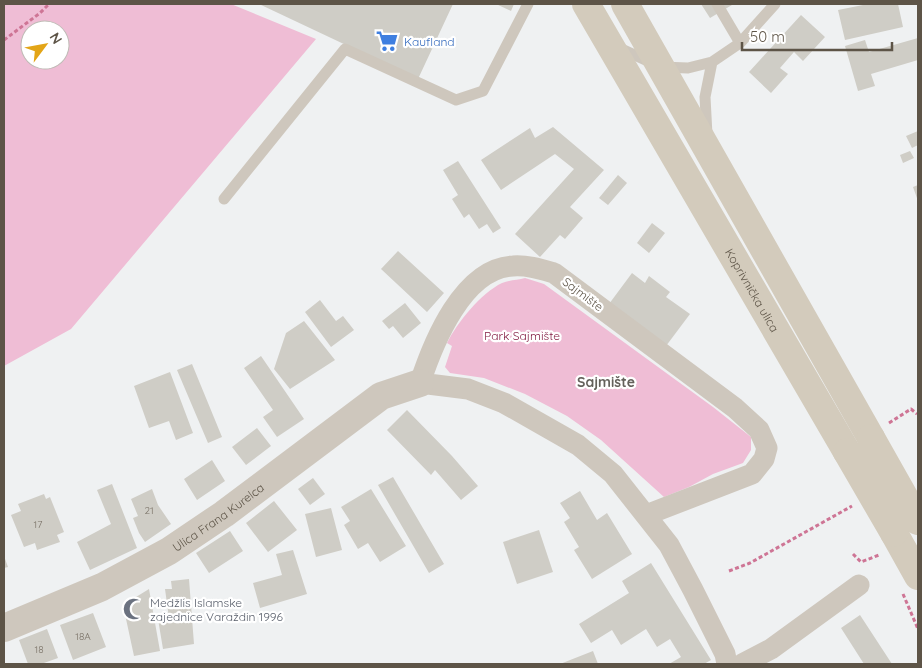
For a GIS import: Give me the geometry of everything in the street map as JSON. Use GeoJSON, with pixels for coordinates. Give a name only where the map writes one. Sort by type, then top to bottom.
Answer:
{"type":"FeatureCollection","features":[{"type":"Feature","properties":{"kind":"main road","name":"Koprivnička ulica"},"geometry":{"type":"LineString","coordinates":[[586,4],[847,452],[890,542],[918,576]]}},
{"type":"Feature","properties":{"kind":"main road"},"geometry":{"type":"LineString","coordinates":[[625,4],[708,150],[877,432],[918,521]]}},
{"type":"Feature","properties":{"kind":"street","name":"Sajmište"},"geometry":{"type":"LineString","coordinates":[[420,383],[437,336],[451,311],[468,290],[489,273],[511,266],[530,266],[554,273],[735,408],[759,430],[767,448],[764,459],[752,474],[646,515]]}},
{"type":"Feature","properties":{"kind":"street"},"geometry":{"type":"LineString","coordinates":[[420,383],[468,389],[504,404],[578,446],[614,474],[669,545],[725,654],[727,664]]}},
{"type":"Feature","properties":{"kind":"street","name":"Ulica Frana Kurelca"},"geometry":{"type":"LineString","coordinates":[[4,628],[102,586],[169,551],[224,514],[381,396],[420,383]]}},
{"type":"Feature","properties":{"kind":"street"},"geometry":{"type":"LineString","coordinates":[[742,664],[771,648],[859,585]]}},
{"type":"Feature","properties":{"kind":"lane"},"geometry":{"type":"LineString","coordinates":[[224,199],[345,49],[456,100],[483,92],[528,4]]}},
{"type":"Feature","properties":{"kind":"lane"},"geometry":{"type":"LineString","coordinates":[[717,4],[740,43]]}},
{"type":"Feature","properties":{"kind":"lane"},"geometry":{"type":"LineString","coordinates":[[609,43],[661,67],[688,68],[712,62],[740,43],[775,4]]}},
{"type":"Feature","properties":{"kind":"lane"},"geometry":{"type":"LineString","coordinates":[[708,150],[706,98],[712,62]]}},
{"type":"Feature","properties":{"kind":"path"},"geometry":{"type":"LineString","coordinates":[[4,40],[49,4]]}},
{"type":"Feature","properties":{"kind":"path"},"geometry":{"type":"LineString","coordinates":[[877,432],[911,409],[917,414]]}},
{"type":"Feature","properties":{"kind":"path"},"geometry":{"type":"LineString","coordinates":[[729,571],[750,563],[859,502]]}},
{"type":"Feature","properties":{"kind":"path"},"geometry":{"type":"LineString","coordinates":[[853,554],[861,562],[890,542]]}},
{"type":"Feature","properties":{"kind":"green space"},"geometry":{"type":"Polygon","coordinates":[[[4,4],[231,4],[316,39],[71,329],[4,366],[4,4]]]}},
{"type":"Feature","properties":{"kind":"green space","name":"Park Sajmište"},"geometry":{"type":"Polygon","coordinates":[[[525,278],[544,284],[713,407],[751,437],[751,450],[743,463],[713,474],[689,487],[664,497],[601,440],[567,416],[525,394],[484,378],[450,373],[445,367],[452,346],[447,343],[463,318],[478,301],[494,288],[505,282],[525,278]]]}},
{"type":"Feature","properties":{"kind":"building","name":"Kaufland"},"geometry":{"type":"Polygon","coordinates":[[[259,4],[453,4],[418,79],[259,4]]]}},
{"type":"Feature","properties":{"kind":"building"},"geometry":{"type":"Polygon","coordinates":[[[496,4],[514,4],[511,11],[496,4]]]}},
{"type":"Feature","properties":{"kind":"building"},"geometry":{"type":"Polygon","coordinates":[[[701,4],[732,4],[732,5],[710,18],[701,4]]]}},
{"type":"Feature","properties":{"kind":"building"},"geometry":{"type":"Polygon","coordinates":[[[868,4],[898,4],[903,27],[845,40],[838,10],[868,4]]]}},
{"type":"Feature","properties":{"kind":"building"},"geometry":{"type":"Polygon","coordinates":[[[801,15],[825,37],[803,61],[794,52],[780,68],[788,74],[771,93],[749,72],[801,15]]]}},
{"type":"Feature","properties":{"kind":"building"},"geometry":{"type":"Polygon","coordinates":[[[918,38],[918,60],[871,74],[875,86],[858,91],[845,46],[865,40],[869,52],[918,38]]]}},
{"type":"Feature","properties":{"kind":"building"},"geometry":{"type":"Polygon","coordinates":[[[553,127],[604,170],[570,207],[583,218],[565,239],[560,235],[540,257],[515,234],[574,169],[555,154],[501,190],[481,160],[530,128],[535,138],[553,127]]]}},
{"type":"Feature","properties":{"kind":"building"},"geometry":{"type":"Polygon","coordinates":[[[918,131],[918,145],[912,148],[906,136],[918,131]]]}},
{"type":"Feature","properties":{"kind":"building"},"geometry":{"type":"Polygon","coordinates":[[[910,151],[914,158],[903,163],[900,155],[910,151]]]}},
{"type":"Feature","properties":{"kind":"building"},"geometry":{"type":"Polygon","coordinates":[[[458,161],[501,228],[493,233],[487,224],[479,229],[469,214],[464,218],[452,199],[458,195],[443,170],[458,161]]]}},
{"type":"Feature","properties":{"kind":"building"},"geometry":{"type":"Polygon","coordinates":[[[618,175],[627,183],[608,205],[599,198],[618,175]]]}},
{"type":"Feature","properties":{"kind":"building"},"geometry":{"type":"Polygon","coordinates":[[[918,185],[918,201],[913,187],[918,185]]]}},
{"type":"Feature","properties":{"kind":"building"},"geometry":{"type":"Polygon","coordinates":[[[652,223],[665,233],[649,253],[637,243],[652,223]]]}},
{"type":"Feature","properties":{"kind":"building"},"geometry":{"type":"Polygon","coordinates":[[[398,251],[444,293],[427,312],[381,269],[398,251]]]}},
{"type":"Feature","properties":{"kind":"building"},"geometry":{"type":"Polygon","coordinates":[[[632,273],[645,283],[649,276],[670,292],[666,297],[690,314],[666,346],[609,304],[632,273]]]}},
{"type":"Feature","properties":{"kind":"building"},"geometry":{"type":"Polygon","coordinates":[[[320,300],[336,321],[343,316],[354,330],[331,347],[305,312],[320,300]]]}},
{"type":"Feature","properties":{"kind":"building"},"geometry":{"type":"Polygon","coordinates":[[[405,303],[421,323],[403,338],[393,326],[389,329],[382,321],[405,303]]]}},
{"type":"Feature","properties":{"kind":"building"},"geometry":{"type":"Polygon","coordinates":[[[304,321],[335,360],[290,389],[274,369],[286,333],[304,321]]]}},
{"type":"Feature","properties":{"kind":"building"},"geometry":{"type":"Polygon","coordinates":[[[261,356],[304,419],[277,437],[263,417],[273,410],[244,368],[261,356]]]}},
{"type":"Feature","properties":{"kind":"building"},"geometry":{"type":"Polygon","coordinates":[[[192,364],[222,437],[208,443],[177,370],[192,364]]]}},
{"type":"Feature","properties":{"kind":"building"},"geometry":{"type":"Polygon","coordinates":[[[170,372],[193,433],[176,440],[169,421],[149,428],[134,386],[170,372]]]}},
{"type":"Feature","properties":{"kind":"building"},"geometry":{"type":"Polygon","coordinates":[[[407,410],[478,486],[461,500],[435,470],[431,475],[387,430],[407,410]]]}},
{"type":"Feature","properties":{"kind":"building"},"geometry":{"type":"Polygon","coordinates":[[[257,428],[271,446],[246,465],[232,447],[257,428]]]}},
{"type":"Feature","properties":{"kind":"building"},"geometry":{"type":"Polygon","coordinates":[[[212,460],[225,481],[197,500],[184,479],[212,460]]]}},
{"type":"Feature","properties":{"kind":"building"},"geometry":{"type":"Polygon","coordinates":[[[393,477],[444,564],[429,573],[378,485],[393,477]]]}},
{"type":"Feature","properties":{"kind":"building"},"geometry":{"type":"Polygon","coordinates":[[[313,478],[325,494],[310,505],[298,489],[313,478]]]}},
{"type":"Feature","properties":{"kind":"building"},"geometry":{"type":"Polygon","coordinates":[[[112,484],[137,548],[90,570],[77,542],[111,524],[97,490],[112,484]]]}},
{"type":"Feature","properties":{"kind":"building"},"geometry":{"type":"Polygon","coordinates":[[[152,489],[158,505],[171,524],[145,542],[133,518],[138,516],[131,499],[152,489]]]}},
{"type":"Feature","properties":{"kind":"building"},"geometry":{"type":"Polygon","coordinates":[[[371,489],[406,546],[380,562],[368,543],[358,549],[344,525],[350,521],[341,507],[371,489]]]}},
{"type":"Feature","properties":{"kind":"building"},"geometry":{"type":"Polygon","coordinates":[[[580,491],[597,520],[607,513],[632,554],[592,579],[574,550],[579,547],[564,522],[570,518],[560,503],[580,491]]]}},
{"type":"Feature","properties":{"kind":"building"},"geometry":{"type":"Polygon","coordinates":[[[44,494],[46,499],[50,497],[64,532],[57,535],[60,542],[37,550],[35,543],[24,547],[11,515],[21,511],[18,504],[44,494]]]}},
{"type":"Feature","properties":{"kind":"building"},"geometry":{"type":"Polygon","coordinates":[[[274,501],[297,530],[268,552],[246,523],[274,501]]]}},
{"type":"Feature","properties":{"kind":"building"},"geometry":{"type":"Polygon","coordinates":[[[331,508],[342,550],[316,557],[305,514],[331,508]]]}},
{"type":"Feature","properties":{"kind":"building"},"geometry":{"type":"Polygon","coordinates":[[[539,530],[553,572],[517,584],[503,542],[539,530]]]}},
{"type":"Feature","properties":{"kind":"building"},"geometry":{"type":"Polygon","coordinates":[[[230,531],[243,551],[209,573],[196,553],[230,531]]]}},
{"type":"Feature","properties":{"kind":"building"},"geometry":{"type":"Polygon","coordinates":[[[293,550],[307,594],[260,608],[253,583],[282,575],[276,554],[293,550]]]}},
{"type":"Feature","properties":{"kind":"building"},"geometry":{"type":"Polygon","coordinates":[[[4,556],[8,567],[4,568],[4,556]]]}},
{"type":"Feature","properties":{"kind":"building"},"geometry":{"type":"Polygon","coordinates":[[[651,563],[711,660],[704,664],[669,664],[681,657],[670,639],[657,647],[646,629],[621,645],[612,630],[591,643],[579,624],[629,593],[622,581],[651,563]]]}},
{"type":"Feature","properties":{"kind":"building"},"geometry":{"type":"Polygon","coordinates":[[[189,579],[194,644],[163,649],[158,619],[169,618],[165,589],[172,589],[171,581],[189,579]]]}},
{"type":"Feature","properties":{"kind":"building"},"geometry":{"type":"Polygon","coordinates":[[[149,589],[160,651],[134,656],[123,605],[149,589]]]}},
{"type":"Feature","properties":{"kind":"building"},"geometry":{"type":"Polygon","coordinates":[[[93,613],[106,647],[73,660],[60,625],[93,613]]]}},
{"type":"Feature","properties":{"kind":"building"},"geometry":{"type":"Polygon","coordinates":[[[860,615],[892,664],[864,664],[841,628],[860,615]]]}},
{"type":"Feature","properties":{"kind":"building"},"geometry":{"type":"Polygon","coordinates":[[[47,629],[58,658],[41,664],[28,664],[19,640],[47,629]]]}},
{"type":"Feature","properties":{"kind":"building"},"geometry":{"type":"Polygon","coordinates":[[[593,651],[598,664],[560,664],[593,651]]]}},
{"type":"Feature","properties":{"kind":"place","name":"Kaufland"},"geometry":{"type":"Point","coordinates":[387,41]}},
{"type":"Feature","properties":{"kind":"place","name":"Medžlis Islamske zajednice Varaždin 1996"},"geometry":{"type":"Point","coordinates":[134,609]}},
{"type":"Feature","properties":{"kind":"district","name":"Sajmište"},"geometry":{"type":"Point","coordinates":[606,382]}}]}
